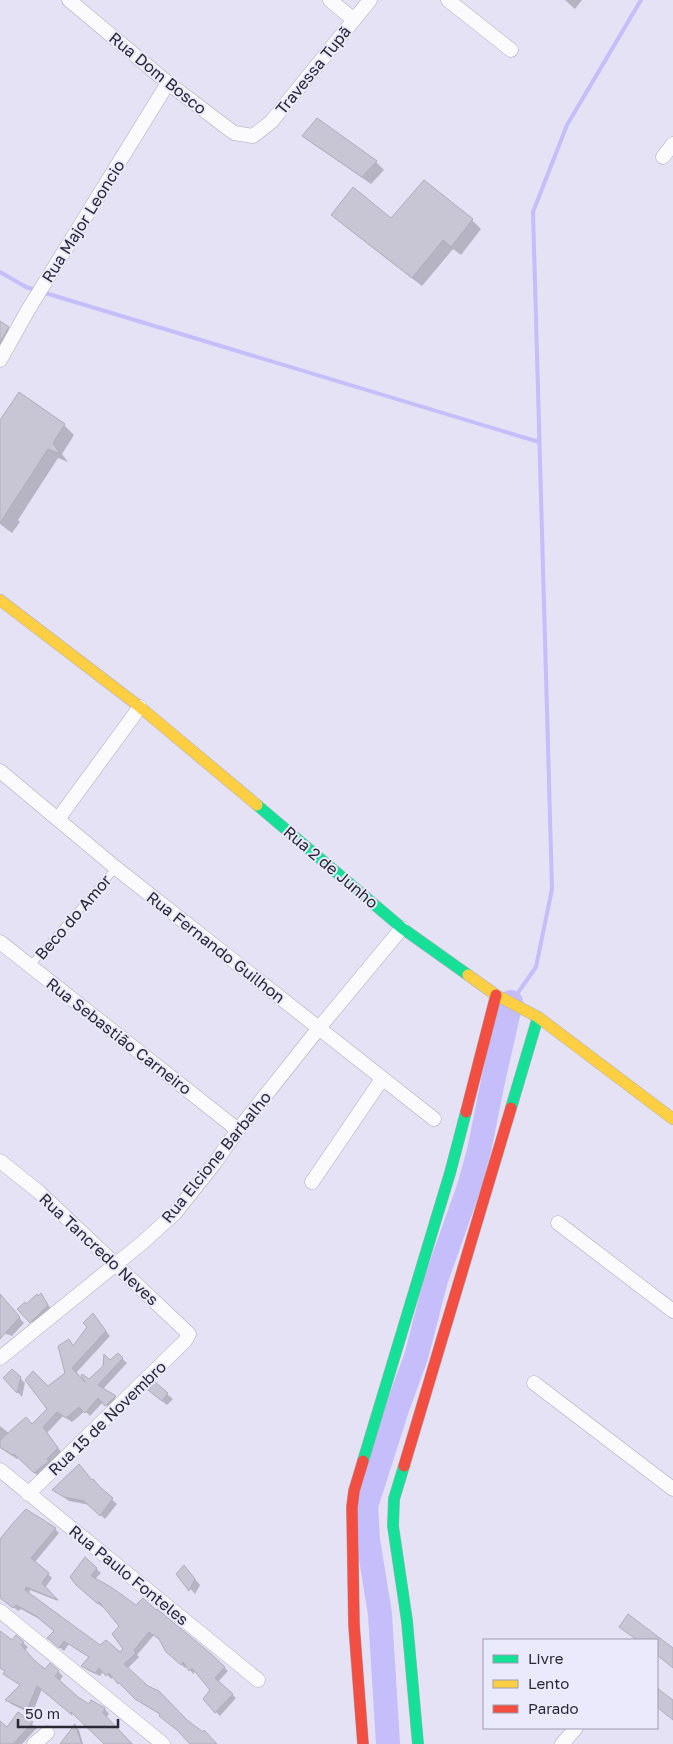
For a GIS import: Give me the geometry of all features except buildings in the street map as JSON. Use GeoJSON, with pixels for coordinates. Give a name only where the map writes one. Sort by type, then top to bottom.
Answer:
{"type":"FeatureCollection","features":[{"type":"Feature","properties":{"kind":"street","name":"Rua Dom Bosco"},"geometry":{"type":"LineString","coordinates":[[69,0],[168,83],[234,133],[253,136]]}},
{"type":"Feature","properties":{"kind":"street"},"geometry":{"type":"LineString","coordinates":[[330,0],[354,20]]}},
{"type":"Feature","properties":{"kind":"street","name":"Travessa Tupã"},"geometry":{"type":"LineString","coordinates":[[253,136],[271,122],[370,0]]}},
{"type":"Feature","properties":{"kind":"street"},"geometry":{"type":"LineString","coordinates":[[448,0],[511,50]]}},
{"type":"Feature","properties":{"kind":"street","name":"Rua Major Leoncio"},"geometry":{"type":"LineString","coordinates":[[0,360],[28,310],[168,83]]}},
{"type":"Feature","properties":{"kind":"street"},"geometry":{"type":"LineString","coordinates":[[662,157],[673,144]]}},
{"type":"Feature","properties":{"kind":"street","name":"Rua 2 de Junho"},"geometry":{"type":"LineString","coordinates":[[0,600],[140,707],[402,928],[496,995],[538,1018],[673,1118]]}},
{"type":"Feature","properties":{"kind":"street"},"geometry":{"type":"LineString","coordinates":[[58,819],[140,707]]}},
{"type":"Feature","properties":{"kind":"street","name":"Rua Fernando Guilhon"},"geometry":{"type":"LineString","coordinates":[[0,772],[116,868],[434,1120]]}},
{"type":"Feature","properties":{"kind":"street","name":"Rua Elcione Barbalho"},"geometry":{"type":"LineString","coordinates":[[2,1352],[142,1244],[175,1213],[319,1028],[402,928]]}},
{"type":"Feature","properties":{"kind":"street","name":"Rua Sebastião Carneiro"},"geometry":{"type":"LineString","coordinates":[[0,942],[238,1130]]}},
{"type":"Feature","properties":{"kind":"street"},"geometry":{"type":"LineString","coordinates":[[363,1744],[354,1625],[352,1507],[354,1491],[450,1173],[496,995]]}},
{"type":"Feature","properties":{"kind":"street"},"geometry":{"type":"LineString","coordinates":[[418,1744],[407,1621],[393,1526],[394,1499],[538,1018]]}},
{"type":"Feature","properties":{"kind":"street"},"geometry":{"type":"LineString","coordinates":[[312,1182],[382,1079]]}},
{"type":"Feature","properties":{"kind":"street","name":"Rua Tancredo Neves"},"geometry":{"type":"LineString","coordinates":[[0,1161],[39,1192],[189,1334],[185,1341]]}},
{"type":"Feature","properties":{"kind":"street"},"geometry":{"type":"LineString","coordinates":[[558,1223],[673,1311]]}},
{"type":"Feature","properties":{"kind":"street","name":"Rua 15 de Novembro"},"geometry":{"type":"LineString","coordinates":[[28,1494],[185,1341]]}},
{"type":"Feature","properties":{"kind":"street"},"geometry":{"type":"LineString","coordinates":[[534,1383],[673,1489]]}},
{"type":"Feature","properties":{"kind":"street","name":"Rua Paulo Fonteles"},"geometry":{"type":"LineString","coordinates":[[0,1470],[258,1680]]}},
{"type":"Feature","properties":{"kind":"street"},"geometry":{"type":"LineString","coordinates":[[0,1611],[163,1744]]}},
{"type":"Feature","properties":{"kind":"street"},"geometry":{"type":"LineString","coordinates":[[562,1744],[575,1729]]}},
{"type":"Feature","properties":{"kind":"street"},"geometry":{"type":"LineString","coordinates":[[34,1744],[47,1733]]}},
{"type":"Feature","properties":{"kind":"lane","name":"Beco do Amor"},"geometry":{"type":"LineString","coordinates":[[30,966],[116,868]]}},
{"type":"Feature","properties":{"kind":"waterway"},"geometry":{"type":"LineString","coordinates":[[515,997],[536,967],[552,889],[533,212],[567,125],[641,0]]}},
{"type":"Feature","properties":{"kind":"waterway"},"geometry":{"type":"LineString","coordinates":[[0,272],[26,287],[36,290]]}},
{"type":"Feature","properties":{"kind":"waterway"},"geometry":{"type":"LineString","coordinates":[[42,292],[539,442]]}},
{"type":"Feature","properties":{"kind":"waterway"},"geometry":{"type":"LineString","coordinates":[[388,1744],[380,1614],[368,1540],[366,1506],[416,1357],[436,1280],[469,1187],[479,1151],[511,1002]]}},
{"type":"Feature","properties":{"kind":"traffic: fast"},"geometry":{"type":"LineString","coordinates":[[257,805],[402,928],[468,975]]}},
{"type":"Feature","properties":{"kind":"traffic: fast"},"geometry":{"type":"LineString","coordinates":[[511,1108],[538,1017]]}},
{"type":"Feature","properties":{"kind":"traffic: fast"},"geometry":{"type":"LineString","coordinates":[[363,1461],[450,1173],[466,1112]]}},
{"type":"Feature","properties":{"kind":"traffic: fast"},"geometry":{"type":"LineString","coordinates":[[404,1466],[394,1499],[393,1526],[407,1621],[418,1744]]}},
{"type":"Feature","properties":{"kind":"traffic: slow"},"geometry":{"type":"LineString","coordinates":[[0,600],[140,707],[257,805]]}},
{"type":"Feature","properties":{"kind":"traffic: slow"},"geometry":{"type":"LineString","coordinates":[[468,975],[496,995],[538,1017],[673,1119]]}},
{"type":"Feature","properties":{"kind":"traffic: jam"},"geometry":{"type":"LineString","coordinates":[[466,1112],[496,995]]}},
{"type":"Feature","properties":{"kind":"traffic: jam"},"geometry":{"type":"LineString","coordinates":[[404,1466],[511,1108]]}},
{"type":"Feature","properties":{"kind":"traffic: jam"},"geometry":{"type":"LineString","coordinates":[[363,1461],[354,1491],[352,1507],[354,1625],[363,1744]]}}]}
